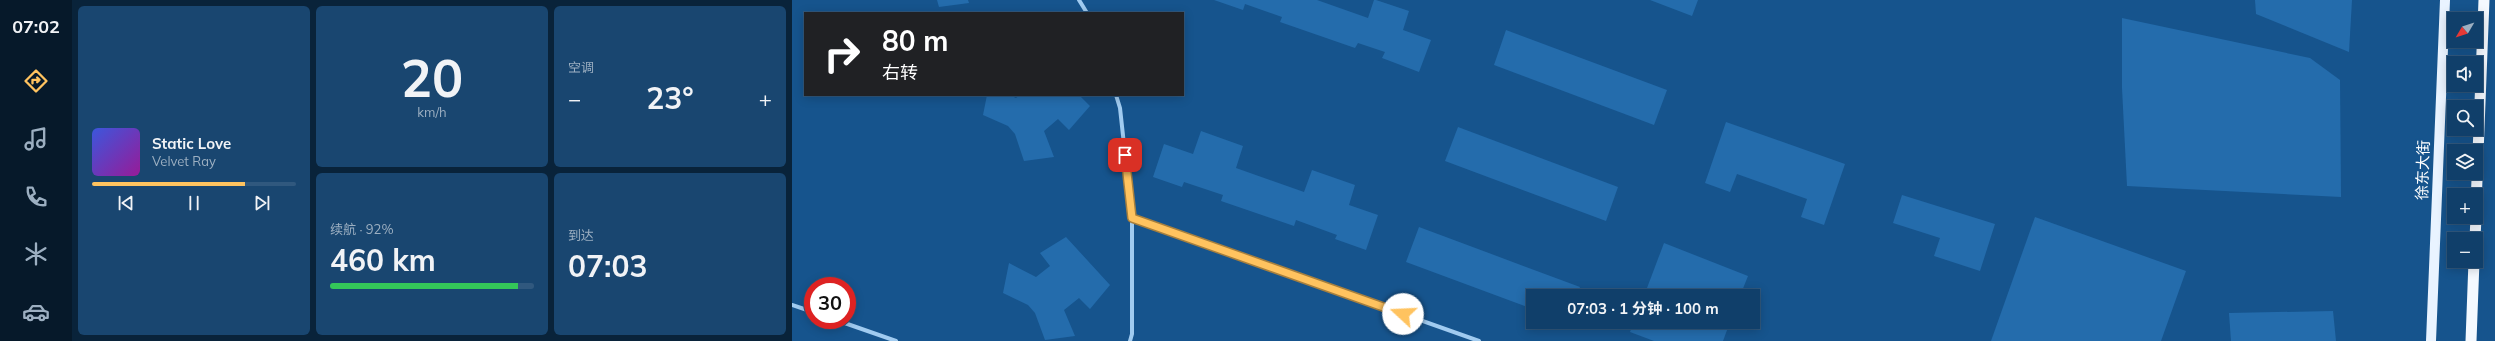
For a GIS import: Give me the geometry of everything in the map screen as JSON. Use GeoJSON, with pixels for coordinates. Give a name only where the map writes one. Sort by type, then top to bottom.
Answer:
{"type":"FeatureCollection","features":[{"type":"Feature","properties":{"kind":"highway"},"geometry":{"type":"LineString","coordinates":[[2477,188],[2484,0]]}},
{"type":"Feature","properties":{"kind":"highway"},"geometry":{"type":"LineString","coordinates":[[2471,341],[2474,268]]}},
{"type":"Feature","properties":{"kind":"main road","name":"徐东大街"},"geometry":{"type":"LineString","coordinates":[[2431,341],[2445,0]]}},
{"type":"Feature","properties":{"kind":"street"},"geometry":{"type":"LineString","coordinates":[[1079,0],[1086,12]]}},
{"type":"Feature","properties":{"kind":"street"},"geometry":{"type":"LineString","coordinates":[[1116,96],[1120,108],[1132,218],[1132,334],[1130,341]]}},
{"type":"Feature","properties":{"kind":"street"},"geometry":{"type":"LineString","coordinates":[[1132,218],[1479,341]]}},
{"type":"Feature","properties":{"kind":"street"},"geometry":{"type":"LineString","coordinates":[[792,305],[804,309]]}},
{"type":"Feature","properties":{"kind":"street"},"geometry":{"type":"LineString","coordinates":[[856,327],[896,341]]}},
{"type":"Feature","properties":{"kind":"building"},"geometry":{"type":"Polygon","coordinates":[[[937,0],[968,0],[969,3],[939,7],[937,0]]]}},
{"type":"Feature","properties":{"kind":"building"},"geometry":{"type":"Polygon","coordinates":[[[1214,0],[1317,0],[1368,18],[1374,0],[1376,0],[1409,11],[1403,30],[1431,40],[1419,72],[1382,58],[1385,52],[1358,43],[1355,48],[1280,22],[1282,17],[1245,4],[1243,10],[1214,0]]]}},
{"type":"Feature","properties":{"kind":"building"},"geometry":{"type":"Polygon","coordinates":[[[1650,0],[1698,0],[1692,16],[1650,0]]]}},
{"type":"Feature","properties":{"kind":"building"},"geometry":{"type":"Polygon","coordinates":[[[2255,0],[2352,0],[2349,52],[2256,14],[2255,0]]]}},
{"type":"Feature","properties":{"kind":"building"},"geometry":{"type":"Polygon","coordinates":[[[2122,18],[2310,58],[2340,80],[2341,197],[2127,186],[2122,88],[2122,18]]]}},
{"type":"Feature","properties":{"kind":"building"},"geometry":{"type":"Polygon","coordinates":[[[1506,30],[1667,90],[1654,125],[1494,65],[1506,30]]]}},
{"type":"Feature","properties":{"kind":"building"},"geometry":{"type":"Polygon","coordinates":[[[987,96],[1011,96],[1016,98],[1019,96],[1080,96],[1090,106],[1069,130],[1058,119],[1044,131],[1054,157],[1024,161],[1015,134],[1008,126],[983,115],[987,96]]]}},
{"type":"Feature","properties":{"kind":"building"},"geometry":{"type":"Polygon","coordinates":[[[1726,122],[1845,164],[1824,225],[1801,217],[1807,199],[1737,174],[1730,192],[1705,183],[1726,122]]]}},
{"type":"Feature","properties":{"kind":"building"},"geometry":{"type":"Polygon","coordinates":[[[1458,127],[1618,187],[1606,221],[1445,161],[1458,127]]]}},
{"type":"Feature","properties":{"kind":"building"},"geometry":{"type":"Polygon","coordinates":[[[1201,131],[1243,146],[1236,168],[1304,192],[1312,170],[1355,185],[1349,205],[1378,215],[1366,250],[1335,239],[1337,235],[1296,220],[1294,226],[1221,201],[1223,195],[1184,182],[1182,187],[1153,177],[1164,144],[1193,154],[1201,131]]]}},
{"type":"Feature","properties":{"kind":"building"},"geometry":{"type":"Polygon","coordinates":[[[1902,195],[1995,224],[1980,271],[1934,256],[1940,238],[1893,223],[1902,195]]]}},
{"type":"Feature","properties":{"kind":"building"},"geometry":{"type":"Polygon","coordinates":[[[2035,217],[2186,271],[2161,341],[1991,341],[2035,217]]]}},
{"type":"Feature","properties":{"kind":"building"},"geometry":{"type":"Polygon","coordinates":[[[1419,227],[1580,287],[1579,289],[1526,289],[1526,306],[1406,262],[1419,227]]]}},
{"type":"Feature","properties":{"kind":"building"},"geometry":{"type":"Polygon","coordinates":[[[1066,237],[1110,285],[1090,309],[1079,298],[1064,310],[1075,336],[1045,340],[1035,313],[1028,305],[1003,293],[1009,263],[1036,277],[1050,266],[1040,253],[1066,237]]]}},
{"type":"Feature","properties":{"kind":"building"},"geometry":{"type":"Polygon","coordinates":[[[1664,243],[1748,276],[1743,289],[1647,289],[1664,243]]]}},
{"type":"Feature","properties":{"kind":"building"},"geometry":{"type":"Polygon","coordinates":[[[2333,311],[2336,341],[2231,341],[2229,313],[2333,311]]]}},
{"type":"Feature","properties":{"kind":"building"},"geometry":{"type":"Polygon","coordinates":[[[1631,329],[1727,329],[1723,341],[1654,341],[1630,332],[1631,329]]]}},
{"type":"Feature","properties":{"kind":"route"},"geometry":{"type":"LineString","coordinates":[[1125,155],[1132,218],[1403,314]]}}]}
